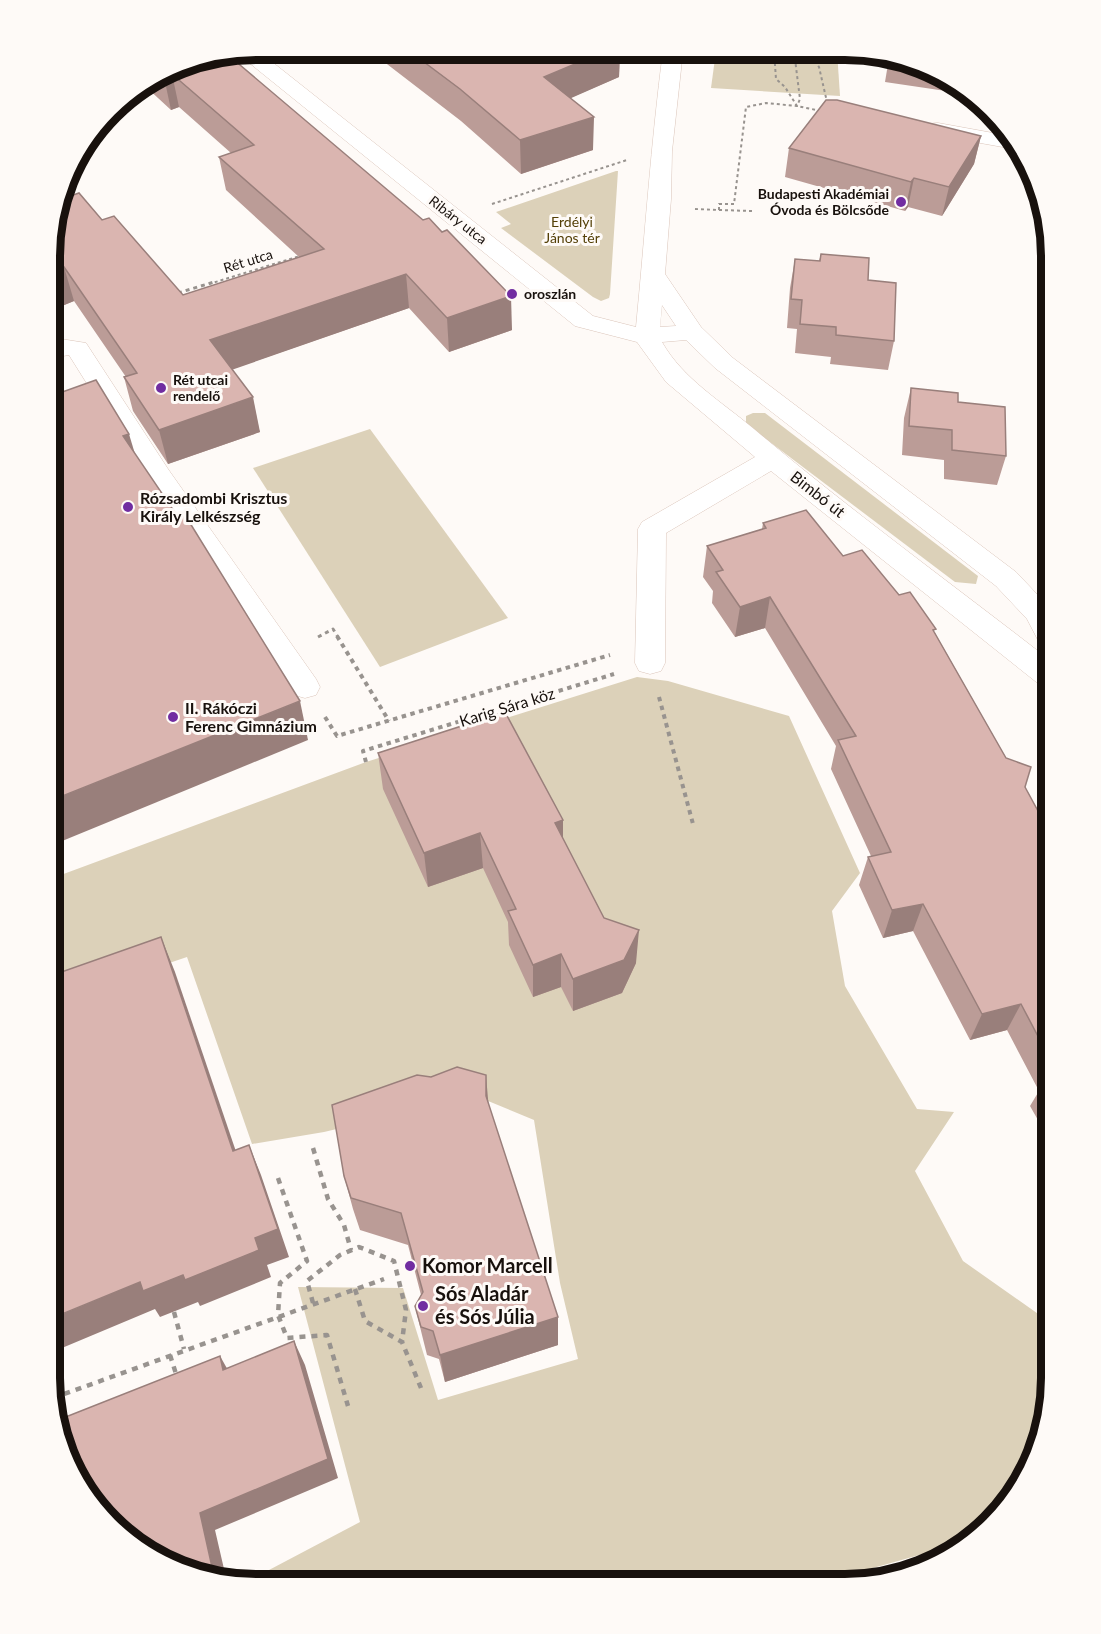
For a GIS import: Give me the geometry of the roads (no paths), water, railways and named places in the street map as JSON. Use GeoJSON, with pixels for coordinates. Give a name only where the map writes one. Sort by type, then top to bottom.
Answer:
{"type":"FeatureCollection","features":[{"type":"Feature","properties":{"kind":"street","name":"Ribáry utca"},"geometry":{"type":"LineString","coordinates":[[257,60],[584,321],[617,333],[647,337],[692,332]]}},
{"type":"Feature","properties":{"kind":"street"},"geometry":{"type":"LineString","coordinates":[[647,337],[654,275],[661,151],[672,60]]}},
{"type":"Feature","properties":{"kind":"street"},"geometry":{"type":"LineString","coordinates":[[920,125],[1003,142]]}},
{"type":"Feature","properties":{"kind":"street"},"geometry":{"type":"LineString","coordinates":[[654,275],[692,332],[724,363],[1006,579],[1030,602],[1041,617]]}},
{"type":"Feature","properties":{"kind":"street","name":"Bimbó út"},"geometry":{"type":"LineString","coordinates":[[647,337],[656,356],[673,375],[772,459],[1041,669]]}},
{"type":"Feature","properties":{"kind":"street"},"geometry":{"type":"LineString","coordinates":[[60,347],[77,348],[158,475],[305,687]]}},
{"type":"Feature","properties":{"kind":"street"},"geometry":{"type":"LineString","coordinates":[[650,663],[652,529],[772,459]]}},
{"type":"Feature","properties":{"kind":"place","name":"Budapesti Akadémiai Óvoda és Bölcsőde"},"geometry":{"type":"Point","coordinates":[901,202]}},
{"type":"Feature","properties":{"kind":"place","name":"oroszlán"},"geometry":{"type":"Point","coordinates":[512,294]}},
{"type":"Feature","properties":{"kind":"place","name":"Rét utcai rendelő"},"geometry":{"type":"Point","coordinates":[161,388]}},
{"type":"Feature","properties":{"kind":"place","name":"Rózsadombi Krisztus Király Lelkészség"},"geometry":{"type":"Point","coordinates":[128,507]}},
{"type":"Feature","properties":{"kind":"place","name":"II. Rákóczi Ferenc Gimnázium"},"geometry":{"type":"Point","coordinates":[173,717]}},
{"type":"Feature","properties":{"kind":"place","name":"Komor Marcell"},"geometry":{"type":"Point","coordinates":[410,1266]}},
{"type":"Feature","properties":{"kind":"place","name":"Sós Aladár és Sós Júlia"},"geometry":{"type":"Point","coordinates":[423,1306]}},
{"type":"Feature","properties":{"kind":"park label","name":"Erdélyi János tér"},"geometry":{"type":"Point","coordinates":[572,230]}}]}
